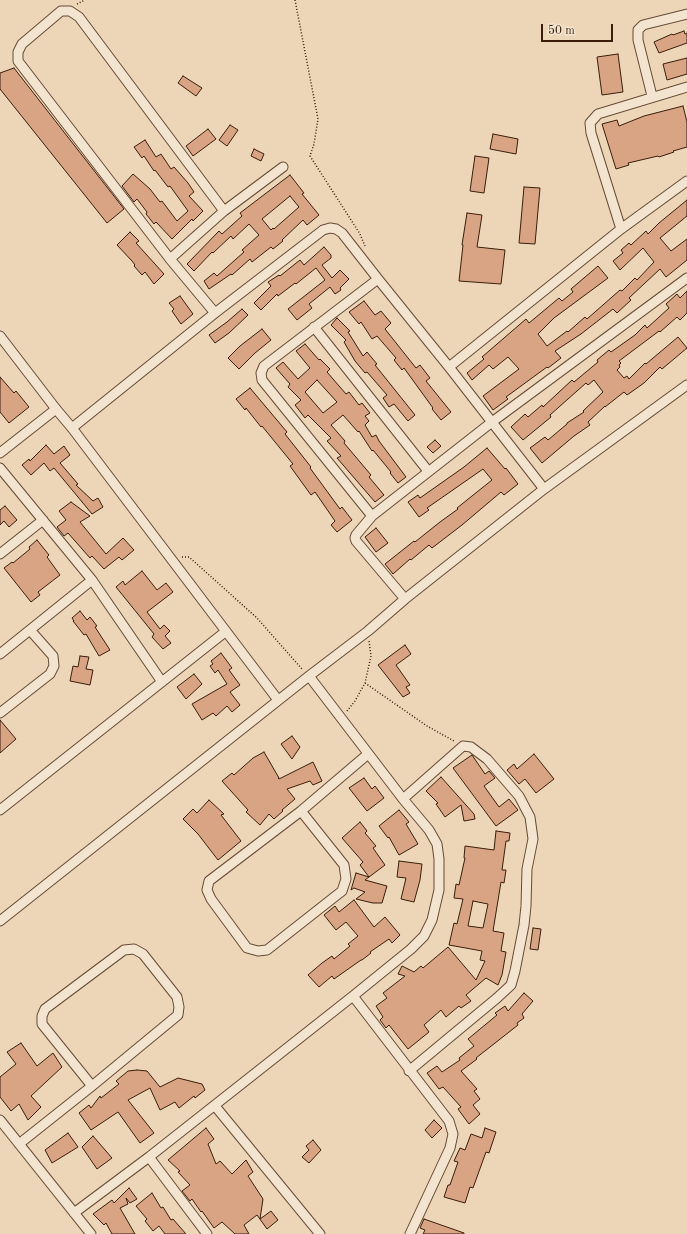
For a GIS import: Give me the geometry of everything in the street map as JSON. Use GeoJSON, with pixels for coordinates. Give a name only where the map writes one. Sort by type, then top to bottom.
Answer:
{"type":"FeatureCollection","features":[{"type":"Feature","properties":{"kind":"street"},"geometry":{"type":"LineString","coordinates":[[215,313],[170,259],[18,61],[18,52],[22,44],[61,11],[70,11],[79,18],[224,211]]}},
{"type":"Feature","properties":{"kind":"street"},"geometry":{"type":"LineString","coordinates":[[652,96],[638,40],[638,30],[643,24],[687,14]]}},
{"type":"Feature","properties":{"kind":"street"},"geometry":{"type":"LineString","coordinates":[[621,229],[591,133],[590,123],[598,114],[652,96],[687,87]]}},
{"type":"Feature","properties":{"kind":"street"},"geometry":{"type":"LineString","coordinates":[[170,259],[224,211],[283,167]]}},
{"type":"Feature","properties":{"kind":"street"},"geometry":{"type":"LineString","coordinates":[[449,368],[621,229],[687,181]]}},
{"type":"Feature","properties":{"kind":"street"},"geometry":{"type":"LineString","coordinates":[[72,428],[215,313],[324,230],[330,228],[336,229],[342,233],[544,489]]}},
{"type":"Feature","properties":{"kind":"street"},"geometry":{"type":"LineString","coordinates":[[405,599],[356,541],[356,535],[372,516],[492,422],[687,278]]}},
{"type":"Feature","properties":{"kind":"street"},"geometry":{"type":"LineString","coordinates":[[372,516],[262,380],[261,373],[264,366],[378,280]]}},
{"type":"Feature","properties":{"kind":"street"},"geometry":{"type":"LineString","coordinates":[[314,327],[428,471]]}},
{"type":"Feature","properties":{"kind":"street"},"geometry":{"type":"LineString","coordinates":[[0,336],[4,348],[72,428],[278,700]]}},
{"type":"Feature","properties":{"kind":"street"},"geometry":{"type":"LineString","coordinates":[[0,921],[308,676],[368,631],[405,599],[544,489],[687,385]]}},
{"type":"Feature","properties":{"kind":"street"},"geometry":{"type":"LineString","coordinates":[[0,453],[56,409]]}},
{"type":"Feature","properties":{"kind":"street"},"geometry":{"type":"LineString","coordinates":[[0,468],[92,580],[162,682]]}},
{"type":"Feature","properties":{"kind":"street"},"geometry":{"type":"LineString","coordinates":[[0,554],[43,520]]}},
{"type":"Feature","properties":{"kind":"street"},"geometry":{"type":"LineString","coordinates":[[0,654],[92,580]]}},
{"type":"Feature","properties":{"kind":"street"},"geometry":{"type":"LineString","coordinates":[[0,713],[50,674],[54,666],[52,656],[30,630]]}},
{"type":"Feature","properties":{"kind":"street"},"geometry":{"type":"LineString","coordinates":[[0,810],[225,632]]}},
{"type":"Feature","properties":{"kind":"street"},"geometry":{"type":"LineString","coordinates":[[74,1213],[215,1106],[354,996],[424,936],[432,920],[439,890],[440,874],[436,844],[429,830],[403,799],[308,676]]}},
{"type":"Feature","properties":{"kind":"street"},"geometry":{"type":"LineString","coordinates":[[403,799],[463,746],[470,747],[493,765],[519,796],[530,817],[533,839],[527,869],[524,925],[515,971],[509,987],[409,1071]]}},
{"type":"Feature","properties":{"kind":"street"},"geometry":{"type":"LineString","coordinates":[[301,811],[344,865],[346,879],[342,890],[267,950],[258,951],[247,948],[211,899],[207,890],[209,881],[301,811],[368,754]]}},
{"type":"Feature","properties":{"kind":"street"},"geometry":{"type":"LineString","coordinates":[[19,1144],[92,1086],[178,1015],[179,1007],[177,997],[143,954],[134,949],[124,950],[45,1009],[42,1016],[42,1024],[92,1086]]}},
{"type":"Feature","properties":{"kind":"street"},"geometry":{"type":"LineString","coordinates":[[354,996],[409,1071],[449,1121],[453,1134],[450,1148],[410,1234]]}},
{"type":"Feature","properties":{"kind":"street"},"geometry":{"type":"LineString","coordinates":[[215,1106],[320,1234]]}},
{"type":"Feature","properties":{"kind":"street"},"geometry":{"type":"LineString","coordinates":[[0,1120],[91,1234]]}},
{"type":"Feature","properties":{"kind":"street"},"geometry":{"type":"LineString","coordinates":[[149,1157],[207,1234]]}},
{"type":"Feature","properties":{"kind":"path"},"geometry":{"type":"LineString","coordinates":[[295,0],[318,119],[314,144],[310,156],[360,234],[365,247]]}},
{"type":"Feature","properties":{"kind":"path"},"geometry":{"type":"LineString","coordinates":[[168,555],[189,557],[196,563],[257,618],[308,676]]}},
{"type":"Feature","properties":{"kind":"path"},"geometry":{"type":"LineString","coordinates":[[341,718],[355,701],[365,683],[371,656],[368,631]]}},
{"type":"Feature","properties":{"kind":"path"},"geometry":{"type":"LineString","coordinates":[[365,683],[427,726],[463,746]]}},
{"type":"Feature","properties":{"kind":"building"},"geometry":{"type":"Polygon","coordinates":[[[684,31],[685,34],[687,33],[687,43],[659,53],[654,42],[672,34],[673,35],[684,31]]]}},
{"type":"Feature","properties":{"kind":"building"},"geometry":{"type":"Polygon","coordinates":[[[618,54],[623,92],[602,95],[597,57],[618,54]]]}},
{"type":"Feature","properties":{"kind":"building"},"geometry":{"type":"Polygon","coordinates":[[[687,58],[687,74],[667,80],[663,64],[687,58]]]}},
{"type":"Feature","properties":{"kind":"building"},"geometry":{"type":"Polygon","coordinates":[[[14,68],[124,209],[107,223],[0,89],[0,73],[14,68]]]}},
{"type":"Feature","properties":{"kind":"building"},"geometry":{"type":"Polygon","coordinates":[[[183,76],[202,88],[196,96],[178,83],[183,76]]]}},
{"type":"Feature","properties":{"kind":"building"},"geometry":{"type":"Polygon","coordinates":[[[683,106],[687,122],[687,147],[659,157],[628,163],[629,165],[616,169],[602,124],[617,120],[619,126],[644,116],[683,106]]]}},
{"type":"Feature","properties":{"kind":"building"},"geometry":{"type":"Polygon","coordinates":[[[230,125],[238,130],[227,146],[219,140],[230,125]]]}},
{"type":"Feature","properties":{"kind":"building"},"geometry":{"type":"Polygon","coordinates":[[[208,129],[216,139],[193,156],[186,146],[208,129]]]}},
{"type":"Feature","properties":{"kind":"building"},"geometry":{"type":"Polygon","coordinates":[[[493,134],[518,139],[516,154],[490,149],[493,134]]]}},
{"type":"Feature","properties":{"kind":"building"},"geometry":{"type":"Polygon","coordinates":[[[145,140],[156,157],[161,154],[171,169],[174,167],[188,183],[194,192],[189,196],[203,211],[193,221],[192,219],[172,239],[156,222],[154,224],[137,199],[134,202],[122,186],[133,174],[150,189],[160,202],[162,201],[177,221],[188,211],[170,186],[168,187],[155,170],[154,171],[144,156],[142,158],[134,147],[145,140]]]}},
{"type":"Feature","properties":{"kind":"building"},"geometry":{"type":"Polygon","coordinates":[[[254,149],[264,154],[261,161],[251,156],[254,149]]]}},
{"type":"Feature","properties":{"kind":"building"},"geometry":{"type":"Polygon","coordinates":[[[475,156],[489,158],[484,193],[470,191],[475,156]]]}},
{"type":"Feature","properties":{"kind":"building"},"geometry":{"type":"Polygon","coordinates":[[[290,175],[304,193],[302,194],[319,215],[307,225],[303,220],[273,249],[271,247],[252,262],[250,259],[232,275],[231,274],[209,289],[204,281],[214,273],[217,276],[244,252],[242,250],[259,235],[249,224],[233,239],[231,236],[213,253],[212,252],[194,271],[187,264],[219,231],[222,234],[242,216],[240,213],[290,175]],[[290,196],[262,219],[271,230],[299,207],[290,196]]]}},
{"type":"Feature","properties":{"kind":"building"},"geometry":{"type":"Polygon","coordinates":[[[524,187],[540,188],[535,244],[519,243],[524,187]]]}},
{"type":"Feature","properties":{"kind":"building"},"geometry":{"type":"Polygon","coordinates":[[[687,200],[687,216],[660,238],[671,251],[687,239],[687,260],[666,277],[660,269],[629,298],[631,300],[617,313],[613,309],[581,334],[555,351],[561,358],[506,397],[508,399],[493,410],[483,396],[519,369],[508,357],[493,369],[489,365],[472,380],[467,373],[484,359],[482,357],[526,319],[529,323],[559,298],[562,301],[573,292],[571,289],[598,266],[608,278],[554,318],[538,334],[547,346],[567,331],[568,332],[585,317],[587,319],[620,290],[622,291],[635,278],[637,280],[654,262],[643,248],[620,270],[613,261],[623,253],[621,250],[629,243],[631,245],[646,231],[648,234],[687,200]]]}},
{"type":"Feature","properties":{"kind":"building"},"geometry":{"type":"Polygon","coordinates":[[[467,213],[482,215],[477,247],[505,250],[501,284],[459,281],[462,245],[467,213]]]}},
{"type":"Feature","properties":{"kind":"building"},"geometry":{"type":"Polygon","coordinates":[[[130,232],[139,241],[136,243],[164,274],[154,284],[145,272],[142,275],[134,266],[135,265],[132,261],[117,245],[130,232]]]}},
{"type":"Feature","properties":{"kind":"building"},"geometry":{"type":"Polygon","coordinates":[[[324,247],[331,255],[331,258],[322,265],[332,278],[340,270],[349,279],[340,288],[341,290],[335,294],[330,287],[309,304],[312,308],[297,320],[288,309],[325,280],[316,268],[278,296],[277,294],[261,310],[254,303],[271,286],[268,282],[279,275],[280,276],[300,260],[304,265],[324,247]]]}},
{"type":"Feature","properties":{"kind":"building"},"geometry":{"type":"Polygon","coordinates":[[[687,291],[687,313],[680,320],[677,317],[660,332],[659,331],[619,361],[621,363],[617,370],[624,378],[627,376],[629,379],[645,363],[646,364],[678,337],[687,348],[662,369],[660,367],[644,383],[627,395],[624,392],[605,406],[588,422],[590,425],[574,436],[542,463],[530,448],[545,437],[548,440],[567,423],[584,412],[583,411],[603,392],[594,380],[588,385],[586,383],[550,415],[551,417],[523,440],[511,427],[525,414],[528,417],[542,405],[543,407],[572,380],[574,382],[598,362],[597,360],[609,350],[611,352],[635,335],[645,325],[647,328],[669,308],[666,304],[677,294],[680,298],[687,291]]]}},
{"type":"Feature","properties":{"kind":"building"},"geometry":{"type":"Polygon","coordinates":[[[180,296],[193,314],[181,324],[172,311],[174,309],[169,303],[180,296]]]}},
{"type":"Feature","properties":{"kind":"building"},"geometry":{"type":"Polygon","coordinates":[[[364,301],[375,315],[381,311],[391,323],[385,329],[416,368],[420,365],[430,378],[426,381],[451,412],[441,420],[404,368],[402,370],[394,360],[396,358],[377,336],[372,339],[361,322],[359,324],[349,312],[364,301]]]}},
{"type":"Feature","properties":{"kind":"building"},"geometry":{"type":"Polygon","coordinates":[[[242,309],[248,315],[229,333],[215,343],[209,335],[242,309]]]}},
{"type":"Feature","properties":{"kind":"building"},"geometry":{"type":"Polygon","coordinates":[[[337,318],[350,331],[348,332],[363,356],[367,352],[377,364],[375,365],[415,415],[408,421],[394,404],[389,407],[383,398],[387,395],[355,361],[344,342],[346,340],[331,325],[337,318]]]}},
{"type":"Feature","properties":{"kind":"building"},"geometry":{"type":"Polygon","coordinates":[[[262,329],[271,340],[239,369],[228,358],[240,346],[262,329]]]}},
{"type":"Feature","properties":{"kind":"building"},"geometry":{"type":"Polygon","coordinates":[[[305,344],[319,360],[320,359],[330,369],[327,372],[346,394],[349,392],[359,405],[362,403],[370,413],[365,416],[369,421],[365,425],[372,437],[376,435],[406,477],[398,483],[390,473],[391,472],[373,450],[372,451],[359,431],[358,432],[343,415],[331,425],[371,475],[369,477],[384,495],[375,502],[337,458],[341,456],[327,441],[331,438],[308,415],[305,418],[295,405],[301,400],[288,387],[290,384],[276,368],[283,362],[298,379],[310,368],[296,351],[305,344]],[[317,380],[305,392],[323,413],[337,402],[317,380]]]}},
{"type":"Feature","properties":{"kind":"building"},"geometry":{"type":"Polygon","coordinates":[[[0,377],[14,393],[16,391],[29,407],[9,423],[0,412],[0,377]]]}},
{"type":"Feature","properties":{"kind":"building"},"geometry":{"type":"Polygon","coordinates":[[[250,388],[287,432],[285,434],[311,467],[310,468],[340,509],[342,507],[352,520],[337,532],[331,525],[335,521],[315,492],[311,495],[290,466],[293,464],[262,426],[261,427],[246,408],[245,410],[236,399],[250,388]]]}},
{"type":"Feature","properties":{"kind":"building"},"geometry":{"type":"Polygon","coordinates":[[[435,440],[441,446],[433,453],[427,447],[435,440]]]}},
{"type":"Feature","properties":{"kind":"building"},"geometry":{"type":"Polygon","coordinates":[[[46,445],[54,454],[64,446],[70,455],[60,463],[78,484],[76,485],[93,501],[98,498],[103,507],[92,514],[54,468],[50,471],[44,463],[31,475],[22,465],[29,459],[30,461],[46,445]]]}},
{"type":"Feature","properties":{"kind":"building"},"geometry":{"type":"Polygon","coordinates":[[[487,448],[505,469],[506,468],[518,484],[504,495],[501,492],[432,548],[429,545],[393,574],[385,564],[458,509],[457,508],[492,480],[483,469],[427,508],[429,510],[419,517],[408,502],[418,495],[420,498],[464,467],[487,448]]]}},
{"type":"Feature","properties":{"kind":"building"},"geometry":{"type":"Polygon","coordinates":[[[71,502],[90,516],[80,522],[106,554],[123,538],[134,550],[122,560],[119,557],[104,569],[92,556],[90,558],[68,533],[64,536],[57,527],[66,520],[59,511],[71,502]]]}},
{"type":"Feature","properties":{"kind":"building"},"geometry":{"type":"Polygon","coordinates":[[[5,506],[17,520],[9,527],[4,521],[0,525],[0,510],[5,506]]]}},
{"type":"Feature","properties":{"kind":"building"},"geometry":{"type":"Polygon","coordinates":[[[376,528],[388,543],[376,552],[365,537],[376,528]]]}},
{"type":"Feature","properties":{"kind":"building"},"geometry":{"type":"Polygon","coordinates":[[[37,540],[49,555],[47,557],[60,575],[38,592],[40,595],[31,602],[4,568],[12,562],[13,563],[30,549],[29,547],[37,540]]]}},
{"type":"Feature","properties":{"kind":"building"},"geometry":{"type":"Polygon","coordinates":[[[142,571],[157,590],[166,583],[173,592],[147,612],[160,629],[164,625],[170,631],[165,636],[171,643],[163,649],[152,637],[154,634],[116,587],[123,581],[125,585],[142,571]]]}},
{"type":"Feature","properties":{"kind":"building"},"geometry":{"type":"Polygon","coordinates":[[[80,611],[87,620],[90,617],[97,626],[95,627],[110,650],[99,656],[86,634],[84,635],[73,621],[72,618],[80,611]]]}},
{"type":"Feature","properties":{"kind":"building"},"geometry":{"type":"Polygon","coordinates":[[[405,645],[411,654],[396,665],[410,685],[406,687],[410,693],[403,697],[378,665],[405,645]]]}},
{"type":"Feature","properties":{"kind":"building"},"geometry":{"type":"Polygon","coordinates":[[[221,653],[232,668],[229,670],[240,685],[230,692],[240,705],[232,712],[227,706],[216,716],[213,713],[202,720],[192,704],[227,684],[218,670],[215,673],[210,666],[213,664],[211,661],[221,653]]]}},
{"type":"Feature","properties":{"kind":"building"},"geometry":{"type":"Polygon","coordinates":[[[80,656],[89,657],[86,669],[93,670],[90,685],[70,681],[73,666],[78,667],[80,656]]]}},
{"type":"Feature","properties":{"kind":"building"},"geometry":{"type":"Polygon","coordinates":[[[194,674],[202,684],[186,699],[177,687],[194,674]]]}},
{"type":"Feature","properties":{"kind":"building"},"geometry":{"type":"Polygon","coordinates":[[[0,720],[16,739],[0,753],[0,720]]]}},
{"type":"Feature","properties":{"kind":"building"},"geometry":{"type":"Polygon","coordinates":[[[292,736],[300,747],[292,759],[281,744],[292,736]]]}},
{"type":"Feature","properties":{"kind":"building"},"geometry":{"type":"Polygon","coordinates":[[[264,752],[279,779],[313,762],[322,781],[313,785],[310,781],[287,789],[295,799],[274,819],[269,814],[260,825],[246,812],[248,810],[222,781],[232,773],[234,775],[253,758],[264,752]]]}},
{"type":"Feature","properties":{"kind":"building"},"geometry":{"type":"Polygon","coordinates":[[[534,754],[554,779],[536,793],[525,779],[519,784],[507,770],[514,764],[517,769],[534,754]]]}},
{"type":"Feature","properties":{"kind":"building"},"geometry":{"type":"Polygon","coordinates":[[[472,755],[485,774],[489,771],[495,778],[484,786],[499,807],[509,799],[518,810],[496,826],[453,768],[472,755]]]}},
{"type":"Feature","properties":{"kind":"building"},"geometry":{"type":"Polygon","coordinates":[[[441,777],[474,814],[475,819],[464,821],[461,805],[445,817],[436,804],[438,803],[426,791],[441,777]]]}},
{"type":"Feature","properties":{"kind":"building"},"geometry":{"type":"Polygon","coordinates":[[[364,778],[372,789],[375,786],[384,798],[367,811],[349,788],[364,778]]]}},
{"type":"Feature","properties":{"kind":"building"},"geometry":{"type":"Polygon","coordinates":[[[209,800],[224,814],[221,815],[241,841],[218,860],[198,834],[183,819],[193,809],[197,813],[209,800]]]}},
{"type":"Feature","properties":{"kind":"building"},"geometry":{"type":"Polygon","coordinates":[[[399,810],[409,822],[406,824],[418,844],[399,855],[389,837],[388,838],[379,826],[399,810]]]}},
{"type":"Feature","properties":{"kind":"building"},"geometry":{"type":"Polygon","coordinates":[[[360,822],[367,831],[365,833],[376,846],[373,848],[385,865],[369,877],[360,865],[363,862],[342,838],[360,822]]]}},
{"type":"Feature","properties":{"kind":"building"},"geometry":{"type":"Polygon","coordinates":[[[496,831],[510,833],[509,841],[506,841],[502,870],[506,870],[504,883],[501,882],[493,931],[504,933],[501,951],[506,952],[502,975],[498,985],[486,978],[466,995],[471,1001],[461,1008],[459,1006],[446,1017],[441,1010],[424,1025],[429,1032],[408,1049],[389,1025],[386,1028],[380,1020],[383,1017],[376,1006],[387,998],[383,993],[405,976],[398,974],[402,966],[414,972],[421,966],[423,968],[448,947],[476,980],[485,961],[480,960],[482,951],[449,945],[454,923],[457,924],[463,899],[454,898],[456,884],[459,885],[465,858],[465,846],[494,850],[496,831]],[[473,901],[468,926],[483,928],[488,904],[473,901]]]}},
{"type":"Feature","properties":{"kind":"building"},"geometry":{"type":"Polygon","coordinates":[[[399,861],[422,864],[420,880],[414,902],[401,899],[406,878],[397,877],[399,861]]]}},
{"type":"Feature","properties":{"kind":"building"},"geometry":{"type":"Polygon","coordinates":[[[356,873],[369,877],[365,880],[387,886],[382,903],[373,903],[356,899],[365,892],[354,888],[351,890],[356,873]]]}},
{"type":"Feature","properties":{"kind":"building"},"geometry":{"type":"Polygon","coordinates":[[[354,900],[374,927],[385,917],[400,935],[392,943],[389,939],[370,952],[371,953],[362,960],[334,979],[332,976],[319,987],[308,975],[332,956],[334,959],[350,946],[348,944],[358,936],[346,922],[336,930],[324,915],[335,906],[339,912],[354,900]]]}},
{"type":"Feature","properties":{"kind":"building"},"geometry":{"type":"Polygon","coordinates":[[[533,928],[541,929],[538,950],[530,949],[533,928]]]}},
{"type":"Feature","properties":{"kind":"building"},"geometry":{"type":"Polygon","coordinates":[[[524,993],[533,1001],[522,1014],[524,1018],[517,1023],[518,1025],[461,1071],[477,1089],[474,1091],[480,1099],[473,1105],[480,1114],[469,1124],[458,1109],[461,1107],[443,1087],[439,1089],[427,1073],[437,1066],[442,1072],[460,1060],[459,1058],[474,1046],[468,1039],[497,1015],[495,1013],[505,1006],[508,1011],[524,993]]]}},
{"type":"Feature","properties":{"kind":"building"},"geometry":{"type":"Polygon","coordinates":[[[21,1043],[37,1066],[53,1053],[62,1067],[31,1096],[41,1107],[28,1120],[19,1104],[11,1111],[0,1097],[0,1077],[16,1064],[7,1052],[21,1043]]]}},
{"type":"Feature","properties":{"kind":"building"},"geometry":{"type":"Polygon","coordinates":[[[128,1071],[147,1071],[160,1087],[178,1078],[202,1084],[205,1090],[195,1098],[194,1096],[179,1108],[175,1102],[160,1110],[150,1088],[128,1100],[154,1133],[140,1143],[118,1112],[91,1130],[79,1113],[89,1105],[91,1108],[100,1096],[101,1098],[119,1084],[116,1081],[128,1071]]]}},
{"type":"Feature","properties":{"kind":"building"},"geometry":{"type":"Polygon","coordinates":[[[434,1120],[442,1128],[432,1138],[425,1130],[434,1120]]]}},
{"type":"Feature","properties":{"kind":"building"},"geometry":{"type":"Polygon","coordinates":[[[206,1128],[214,1139],[208,1144],[216,1164],[220,1161],[232,1174],[246,1160],[253,1172],[248,1176],[263,1199],[260,1219],[271,1211],[278,1220],[267,1229],[257,1215],[244,1225],[249,1234],[235,1234],[222,1222],[214,1228],[192,1199],[190,1201],[182,1191],[190,1185],[178,1172],[180,1171],[168,1160],[206,1128]]]}},
{"type":"Feature","properties":{"kind":"building"},"geometry":{"type":"Polygon","coordinates":[[[485,1128],[496,1132],[489,1153],[486,1152],[473,1188],[470,1187],[465,1203],[444,1197],[458,1162],[454,1161],[460,1148],[465,1150],[471,1134],[482,1138],[485,1128]]]}},
{"type":"Feature","properties":{"kind":"building"},"geometry":{"type":"Polygon","coordinates":[[[68,1133],[78,1147],[52,1163],[45,1150],[68,1133]]]}},
{"type":"Feature","properties":{"kind":"building"},"geometry":{"type":"Polygon","coordinates":[[[93,1136],[112,1158],[97,1169],[82,1147],[93,1136]]]}},
{"type":"Feature","properties":{"kind":"building"},"geometry":{"type":"Polygon","coordinates":[[[313,1140],[321,1150],[309,1163],[302,1157],[309,1150],[306,1146],[313,1140]]]}},
{"type":"Feature","properties":{"kind":"building"},"geometry":{"type":"Polygon","coordinates":[[[129,1188],[137,1199],[130,1203],[126,1198],[128,1204],[120,1208],[135,1234],[112,1234],[106,1223],[104,1225],[93,1214],[112,1200],[114,1203],[129,1188]]]}},
{"type":"Feature","properties":{"kind":"building"},"geometry":{"type":"Polygon","coordinates":[[[152,1193],[161,1208],[163,1207],[171,1220],[173,1219],[186,1234],[165,1234],[159,1226],[153,1231],[145,1221],[147,1219],[136,1206],[152,1193]]]}},
{"type":"Feature","properties":{"kind":"building"},"geometry":{"type":"Polygon","coordinates":[[[424,1219],[464,1234],[423,1234],[425,1230],[420,1228],[424,1219]]]}}]}
